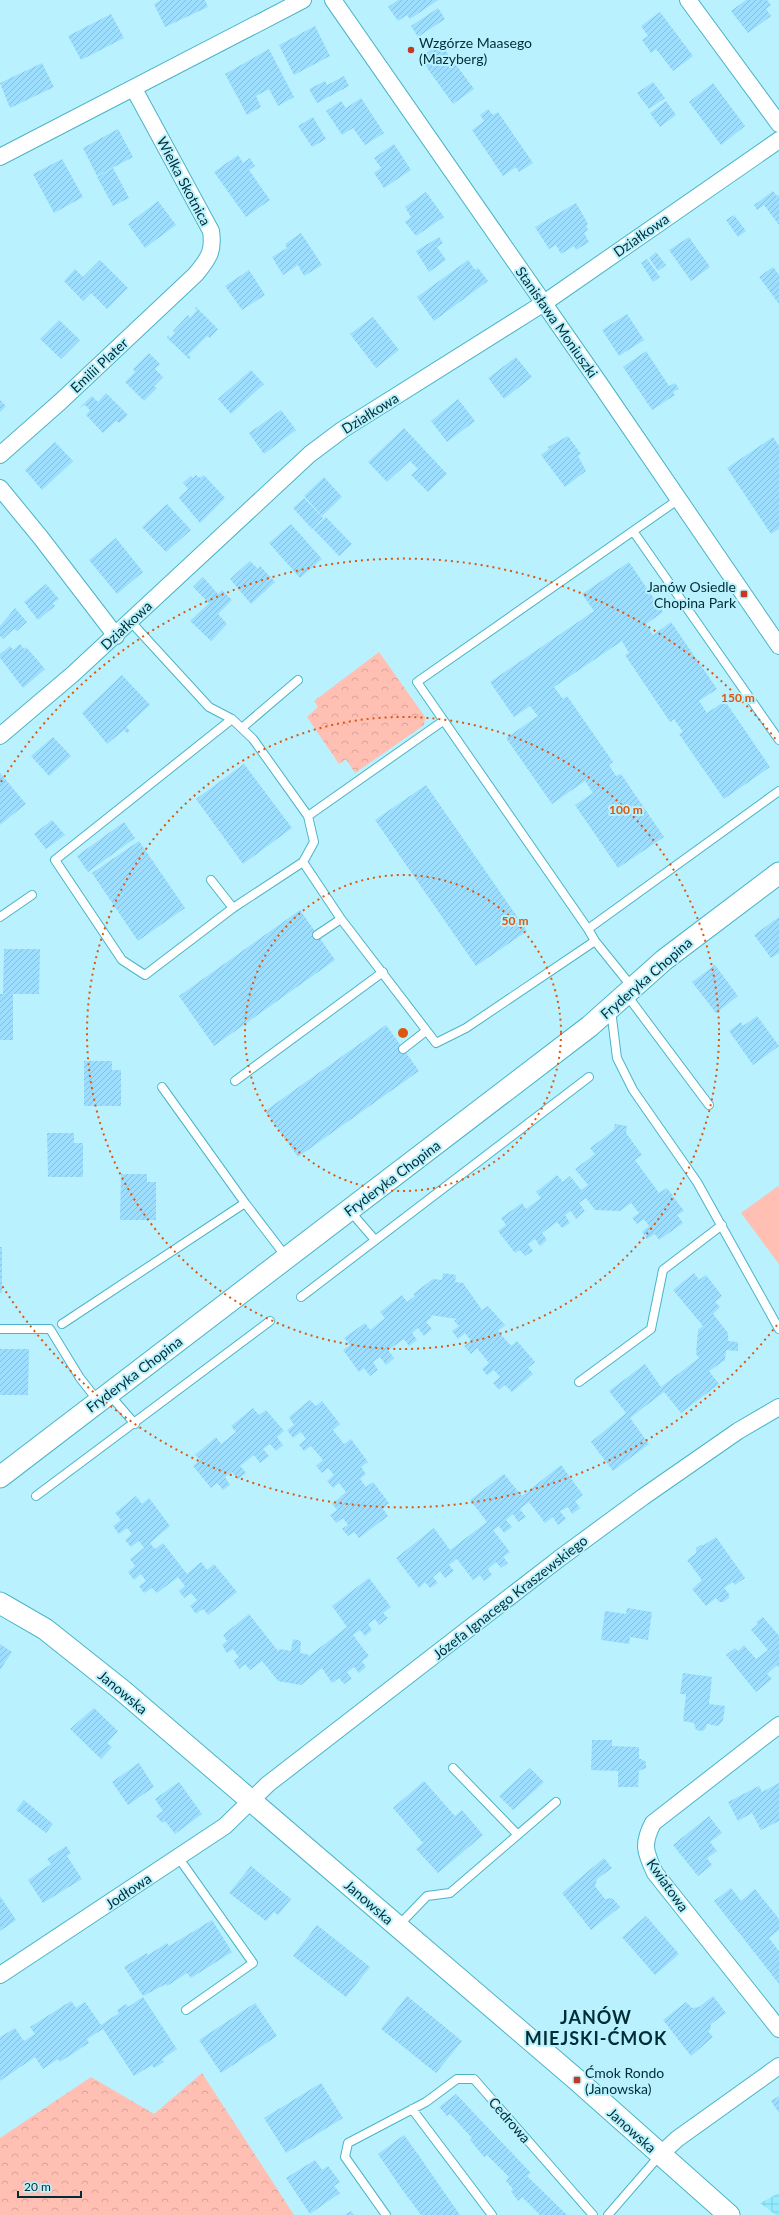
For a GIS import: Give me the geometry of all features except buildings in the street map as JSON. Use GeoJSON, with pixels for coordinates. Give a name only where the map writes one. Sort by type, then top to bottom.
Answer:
{"type":"FeatureCollection","features":[{"type":"Feature","properties":{"kind":"street"},"geometry":{"type":"LineString","coordinates":[[0,157],[134,89],[303,0]]}},
{"type":"Feature","properties":{"kind":"street","name":"Stanisława Moniuszki"},"geometry":{"type":"LineString","coordinates":[[333,0],[544,303],[779,646]]}},
{"type":"Feature","properties":{"kind":"street"},"geometry":{"type":"LineString","coordinates":[[688,0],[779,124]]}},
{"type":"Feature","properties":{"kind":"street","name":"Wielka Skotnica"},"geometry":{"type":"LineString","coordinates":[[134,89],[211,231],[213,245],[208,259],[196,274]]}},
{"type":"Feature","properties":{"kind":"street","name":"Działkowa"},"geometry":{"type":"LineString","coordinates":[[0,736],[116,636],[310,454],[342,430],[544,303],[779,140]]}},
{"type":"Feature","properties":{"kind":"street","name":"Emilii Plater"},"geometry":{"type":"LineString","coordinates":[[0,455],[60,402],[196,274]]}},
{"type":"Feature","properties":{"kind":"street"},"geometry":{"type":"LineString","coordinates":[[0,488],[42,538],[116,636]]}},
{"type":"Feature","properties":{"kind":"street","name":"Fryderyka Chopina"},"geometry":{"type":"LineString","coordinates":[[0,1477],[584,1031],[622,996],[713,922],[779,873]]}},
{"type":"Feature","properties":{"kind":"street","name":"Józefa Ignacego Kraszewskiego"},"geometry":{"type":"LineString","coordinates":[[252,1801],[268,1784],[560,1558],[643,1497],[738,1431],[779,1407]]}},
{"type":"Feature","properties":{"kind":"street","name":"Janowska"},"geometry":{"type":"LineString","coordinates":[[0,1603],[26,1616],[62,1641],[252,1801],[729,2215]]}},
{"type":"Feature","properties":{"kind":"street","name":"Kwiatowa"},"geometry":{"type":"LineString","coordinates":[[779,1725],[653,1823],[646,1837],[646,1855],[655,1872],[779,2029]]}},
{"type":"Feature","properties":{"kind":"street","name":"Jodłowa"},"geometry":{"type":"LineString","coordinates":[[0,1975],[225,1826],[252,1801]]}},
{"type":"Feature","properties":{"kind":"street"},"geometry":{"type":"LineString","coordinates":[[660,2154],[677,2139],[779,2066]]}},
{"type":"Feature","properties":{"kind":"lane"},"geometry":{"type":"LineString","coordinates":[[679,499],[417,682],[588,929],[595,940],[622,996],[709,1105]]}},
{"type":"Feature","properties":{"kind":"lane"},"geometry":{"type":"LineString","coordinates":[[633,531],[779,740]]}},
{"type":"Feature","properties":{"kind":"lane"},"geometry":{"type":"LineString","coordinates":[[130,622],[210,707],[232,719],[243,728],[308,816],[314,842],[303,862],[233,908],[145,975],[122,960],[55,860],[232,719]]}},
{"type":"Feature","properties":{"kind":"lane"},"geometry":{"type":"LineString","coordinates":[[243,728],[298,680]]}},
{"type":"Feature","properties":{"kind":"lane"},"geometry":{"type":"LineString","coordinates":[[308,816],[443,721]]}},
{"type":"Feature","properties":{"kind":"lane"},"geometry":{"type":"LineString","coordinates":[[588,929],[779,791]]}},
{"type":"Feature","properties":{"kind":"lane"},"geometry":{"type":"LineString","coordinates":[[303,862],[341,919],[436,1043],[466,1028],[595,940]]}},
{"type":"Feature","properties":{"kind":"lane"},"geometry":{"type":"LineString","coordinates":[[211,880],[233,908]]}},
{"type":"Feature","properties":{"kind":"lane"},"geometry":{"type":"LineString","coordinates":[[0,917],[32,895]]}},
{"type":"Feature","properties":{"kind":"lane"},"geometry":{"type":"LineString","coordinates":[[317,934],[341,919]]}},
{"type":"Feature","properties":{"kind":"lane"},"geometry":{"type":"LineString","coordinates":[[235,1082],[383,972]]}},
{"type":"Feature","properties":{"kind":"lane"},"geometry":{"type":"LineString","coordinates":[[622,996],[617,1058],[633,1090],[697,1182],[779,1329]]}},
{"type":"Feature","properties":{"kind":"lane"},"geometry":{"type":"LineString","coordinates":[[403,1049],[426,1030]]}},
{"type":"Feature","properties":{"kind":"lane"},"geometry":{"type":"LineString","coordinates":[[301,1297],[589,1077]]}},
{"type":"Feature","properties":{"kind":"lane"},"geometry":{"type":"LineString","coordinates":[[162,1087],[245,1203],[287,1258]]}},
{"type":"Feature","properties":{"kind":"lane"},"geometry":{"type":"LineString","coordinates":[[62,1324],[245,1203]]}},
{"type":"Feature","properties":{"kind":"lane"},"geometry":{"type":"LineString","coordinates":[[349,1210],[375,1240]]}},
{"type":"Feature","properties":{"kind":"lane"},"geometry":{"type":"LineString","coordinates":[[580,1382],[651,1329],[663,1270],[722,1225]]}},
{"type":"Feature","properties":{"kind":"lane"},"geometry":{"type":"LineString","coordinates":[[36,1496],[135,1424],[270,1321]]}},
{"type":"Feature","properties":{"kind":"lane"},"geometry":{"type":"LineString","coordinates":[[0,1329],[50,1329],[80,1378],[135,1424]]}},
{"type":"Feature","properties":{"kind":"lane"},"geometry":{"type":"LineString","coordinates":[[453,1768],[518,1835]]}},
{"type":"Feature","properties":{"kind":"lane"},"geometry":{"type":"LineString","coordinates":[[397,1927],[427,1896],[450,1893],[556,1802]]}},
{"type":"Feature","properties":{"kind":"lane"},"geometry":{"type":"LineString","coordinates":[[178,1857],[253,1963],[186,2010]]}},
{"type":"Feature","properties":{"kind":"lane","name":"Cedrowa"},"geometry":{"type":"LineString","coordinates":[[386,2215],[345,2157],[348,2143],[412,2109],[457,2079],[474,2079],[593,2215]]}},
{"type":"Feature","properties":{"kind":"lane"},"geometry":{"type":"LineString","coordinates":[[412,2109],[492,2215]]}},
{"type":"Feature","properties":{"kind":"lane"},"geometry":{"type":"LineString","coordinates":[[608,2215],[660,2154]]}},
{"type":"Feature","properties":{"kind":"shaded area"},"geometry":{"type":"Polygon","coordinates":[[[779,2193],[779,2215],[776,2215],[760,2203],[779,2193]]]}},
{"type":"Feature","properties":{"kind":"green space"},"geometry":{"type":"Polygon","coordinates":[[[379,652],[425,717],[424,725],[355,773],[346,759],[339,764],[307,717],[318,707],[314,701],[379,652]]]}},
{"type":"Feature","properties":{"kind":"green space"},"geometry":{"type":"Polygon","coordinates":[[[778,1186],[779,1188],[779,1264],[741,1213],[778,1186]]]}},
{"type":"Feature","properties":{"kind":"green space"},"geometry":{"type":"Polygon","coordinates":[[[202,2073],[294,2215],[0,2215],[0,2138],[91,2077],[154,2114],[202,2073]]]}},
{"type":"Feature","properties":{"kind":"place","name":"Wzgórze Maasego (Mazyberg)"},"geometry":{"type":"Point","coordinates":[411,50]}},
{"type":"Feature","properties":{"kind":"place","name":"Janów Osiedle Chopina Park"},"geometry":{"type":"Point","coordinates":[744,594]}},
{"type":"Feature","properties":{"kind":"place","name":"Ćmok Rondo (Janowska)"},"geometry":{"type":"Point","coordinates":[577,2080]}},
{"type":"Feature","properties":{"kind":"district","name":"JANÓW MIEJSKI-ĆMOK"},"geometry":{"type":"Point","coordinates":[596,2027]}}]}
